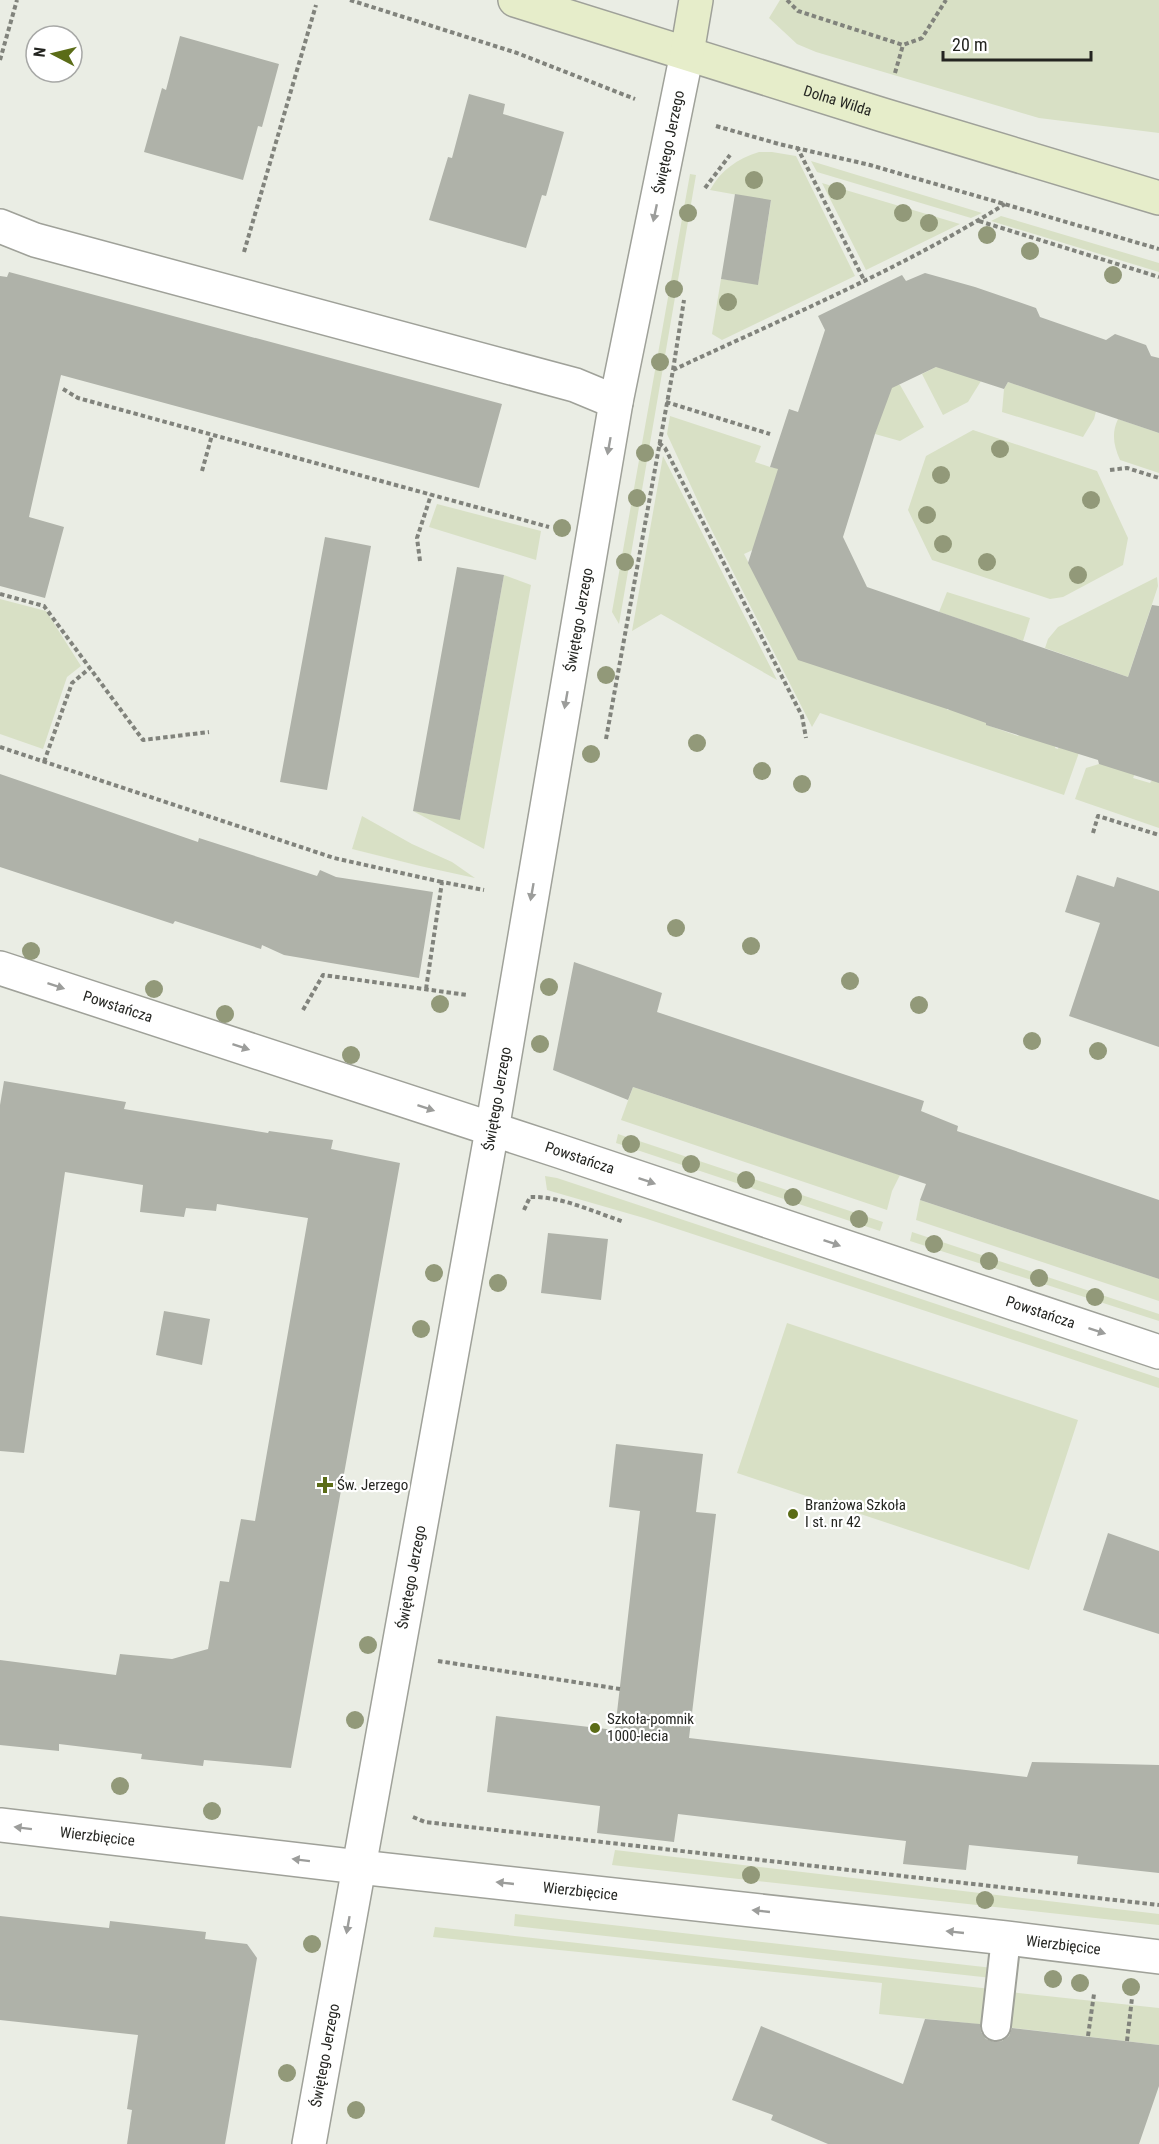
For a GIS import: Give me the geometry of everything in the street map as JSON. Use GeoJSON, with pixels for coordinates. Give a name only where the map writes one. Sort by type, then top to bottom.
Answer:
{"type":"FeatureCollection","features":[{"type":"Feature","properties":{"kind":"street","name":"Dolna Wilda"},"geometry":{"type":"LineString","coordinates":[[515,0],[883,116],[1159,198]]}},
{"type":"Feature","properties":{"kind":"street"},"geometry":{"type":"LineString","coordinates":[[687,53],[696,0]]}},
{"type":"Feature","properties":{"kind":"street","name":"Świętego Jerzego"},"geometry":{"type":"LineString","coordinates":[[309,2144],[492,1130],[616,402],[687,53]]}},
{"type":"Feature","properties":{"kind":"street"},"geometry":{"type":"LineString","coordinates":[[0,226],[35,240],[575,385],[616,402]]}},
{"type":"Feature","properties":{"kind":"street","name":"Powstańcza"},"geometry":{"type":"LineString","coordinates":[[0,968],[1159,1352]]}},
{"type":"Feature","properties":{"kind":"street","name":"Wierzbięcice"},"geometry":{"type":"LineString","coordinates":[[0,1825],[1159,1957]]}},
{"type":"Feature","properties":{"kind":"lane"},"geometry":{"type":"LineString","coordinates":[[996,2026],[1005,1938]]}},
{"type":"Feature","properties":{"kind":"path"},"geometry":{"type":"LineString","coordinates":[[0,60],[17,0]]}},
{"type":"Feature","properties":{"kind":"path"},"geometry":{"type":"LineString","coordinates":[[350,0],[517,53],[674,114],[779,144],[870,165],[1159,249]]}},
{"type":"Feature","properties":{"kind":"path"},"geometry":{"type":"LineString","coordinates":[[787,0],[798,11],[903,45],[922,38],[946,0]]}},
{"type":"Feature","properties":{"kind":"path"},"geometry":{"type":"LineString","coordinates":[[232,293],[316,5]]}},
{"type":"Feature","properties":{"kind":"path"},"geometry":{"type":"LineString","coordinates":[[895,75],[903,45]]}},
{"type":"Feature","properties":{"kind":"path"},"geometry":{"type":"LineString","coordinates":[[796,147],[864,280]]}},
{"type":"Feature","properties":{"kind":"path"},"geometry":{"type":"LineString","coordinates":[[700,195],[730,155]]}},
{"type":"Feature","properties":{"kind":"path"},"geometry":{"type":"LineString","coordinates":[[673,370],[864,280],[978,221],[1005,204]]}},
{"type":"Feature","properties":{"kind":"path"},"geometry":{"type":"LineString","coordinates":[[978,221],[1159,277]]}},
{"type":"Feature","properties":{"kind":"path"},"geometry":{"type":"LineString","coordinates":[[605,741],[686,288]]}},
{"type":"Feature","properties":{"kind":"path"},"geometry":{"type":"LineString","coordinates":[[63,389],[78,398],[549,527]]}},
{"type":"Feature","properties":{"kind":"path"},"geometry":{"type":"LineString","coordinates":[[666,402],[770,434]]}},
{"type":"Feature","properties":{"kind":"path"},"geometry":{"type":"LineString","coordinates":[[202,471],[212,435]]}},
{"type":"Feature","properties":{"kind":"path"},"geometry":{"type":"LineString","coordinates":[[659,443],[665,448],[802,716],[806,738]]}},
{"type":"Feature","properties":{"kind":"path"},"geometry":{"type":"LineString","coordinates":[[1110,470],[1127,468],[1159,478]]}},
{"type":"Feature","properties":{"kind":"path"},"geometry":{"type":"LineString","coordinates":[[420,561],[417,538],[431,495]]}},
{"type":"Feature","properties":{"kind":"path"},"geometry":{"type":"LineString","coordinates":[[0,594],[45,606],[143,740],[209,732]]}},
{"type":"Feature","properties":{"kind":"path"},"geometry":{"type":"LineString","coordinates":[[44,762],[72,683],[90,668]]}},
{"type":"Feature","properties":{"kind":"path"},"geometry":{"type":"LineString","coordinates":[[0,747],[334,858],[484,891]]}},
{"type":"Feature","properties":{"kind":"path"},"geometry":{"type":"LineString","coordinates":[[1093,833],[1098,816],[1159,835]]}},
{"type":"Feature","properties":{"kind":"path"},"geometry":{"type":"LineString","coordinates":[[426,989],[442,882]]}},
{"type":"Feature","properties":{"kind":"path"},"geometry":{"type":"LineString","coordinates":[[303,1010],[323,975],[467,995]]}},
{"type":"Feature","properties":{"kind":"path"},"geometry":{"type":"LineString","coordinates":[[521,1216],[530,1197],[540,1197],[555,1199],[635,1225]]}},
{"type":"Feature","properties":{"kind":"path"},"geometry":{"type":"LineString","coordinates":[[435,1672],[438,1661]]}},
{"type":"Feature","properties":{"kind":"path"},"geometry":{"type":"LineString","coordinates":[[447,1662],[620,1689]]}},
{"type":"Feature","properties":{"kind":"path"},"geometry":{"type":"LineString","coordinates":[[410,1814],[416,1820],[425,1822],[1159,1905]]}},
{"type":"Feature","properties":{"kind":"path"},"geometry":{"type":"LineString","coordinates":[[1088,2036],[1094,1994]]}},
{"type":"Feature","properties":{"kind":"path"},"geometry":{"type":"LineString","coordinates":[[1127,2041],[1132,1998]]}},
{"type":"Feature","properties":{"kind":"green space"},"geometry":{"type":"Polygon","coordinates":[[[780,0],[1159,0],[1159,133],[1039,118],[816,52],[797,44],[769,18],[780,0]]]}},
{"type":"Feature","properties":{"kind":"green space"},"geometry":{"type":"Polygon","coordinates":[[[759,152],[796,156],[855,276],[722,340],[712,334],[721,279],[758,284],[771,201],[710,190],[730,166],[759,152]]]}},
{"type":"Feature","properties":{"kind":"green space"},"geometry":{"type":"Polygon","coordinates":[[[811,161],[982,213],[971,218],[817,172],[811,161]]]}},
{"type":"Feature","properties":{"kind":"green space"},"geometry":{"type":"Polygon","coordinates":[[[690,174],[696,175],[619,624],[612,612],[690,174]]]}},
{"type":"Feature","properties":{"kind":"green space"},"geometry":{"type":"Polygon","coordinates":[[[822,183],[960,224],[866,270],[822,183]]]}},
{"type":"Feature","properties":{"kind":"green space"},"geometry":{"type":"Polygon","coordinates":[[[1001,216],[1159,263],[1159,272],[991,221],[1001,216]]]}},
{"type":"Feature","properties":{"kind":"green space"},"geometry":{"type":"Polygon","coordinates":[[[942,364],[981,381],[968,402],[943,415],[922,374],[942,364]]]}},
{"type":"Feature","properties":{"kind":"green space"},"geometry":{"type":"Polygon","coordinates":[[[891,382],[900,385],[924,427],[900,441],[875,434],[891,382]]]}},
{"type":"Feature","properties":{"kind":"green space"},"geometry":{"type":"Polygon","coordinates":[[[1008,382],[1096,411],[1094,419],[1083,437],[1002,412],[1004,389],[1008,382]]]}},
{"type":"Feature","properties":{"kind":"green space"},"geometry":{"type":"Polygon","coordinates":[[[670,416],[761,446],[755,462],[773,468],[779,467],[774,540],[744,554],[797,656],[873,675],[875,685],[908,696],[949,702],[947,710],[952,703],[984,714],[987,725],[1018,736],[1026,728],[1057,739],[1055,748],[1058,749],[1061,740],[1081,747],[1064,795],[820,713],[812,727],[707,521],[667,434],[670,416]]]}},
{"type":"Feature","properties":{"kind":"green space"},"geometry":{"type":"Polygon","coordinates":[[[1118,419],[1159,433],[1159,473],[1120,460],[1114,440],[1118,419]]]}},
{"type":"Feature","properties":{"kind":"green space"},"geometry":{"type":"Polygon","coordinates":[[[973,430],[1097,471],[1128,538],[1123,565],[1063,597],[1050,599],[932,560],[908,510],[926,456],[973,430]]]}},
{"type":"Feature","properties":{"kind":"green space"},"geometry":{"type":"Polygon","coordinates":[[[663,456],[777,680],[661,614],[632,631],[663,456]]]}},
{"type":"Feature","properties":{"kind":"green space"},"geometry":{"type":"Polygon","coordinates":[[[437,504],[541,531],[536,560],[429,527],[437,504]]]}},
{"type":"Feature","properties":{"kind":"green space"},"geometry":{"type":"Polygon","coordinates":[[[504,575],[531,585],[484,849],[413,811],[460,819],[504,575]]]}},
{"type":"Feature","properties":{"kind":"green space"},"geometry":{"type":"Polygon","coordinates":[[[1157,577],[1158,586],[1128,677],[1045,648],[1048,639],[1058,627],[1157,577]]]}},
{"type":"Feature","properties":{"kind":"green space"},"geometry":{"type":"Polygon","coordinates":[[[947,592],[1030,618],[1023,641],[939,612],[947,592]]]}},
{"type":"Feature","properties":{"kind":"green space"},"geometry":{"type":"Polygon","coordinates":[[[0,599],[46,611],[81,666],[67,677],[43,749],[0,734],[0,599]]]}},
{"type":"Feature","properties":{"kind":"green space"},"geometry":{"type":"Polygon","coordinates":[[[1099,764],[1138,767],[1133,778],[1150,783],[1159,771],[1159,828],[1075,799],[1086,768],[1099,764]]]}},
{"type":"Feature","properties":{"kind":"green space"},"geometry":{"type":"Polygon","coordinates":[[[362,816],[412,844],[452,862],[475,878],[352,849],[362,816]]]}},
{"type":"Feature","properties":{"kind":"green space"},"geometry":{"type":"Polygon","coordinates":[[[633,1087],[900,1175],[892,1191],[887,1210],[621,1120],[633,1087]]]}},
{"type":"Feature","properties":{"kind":"green space"},"geometry":{"type":"Polygon","coordinates":[[[618,1134],[883,1222],[880,1231],[616,1143],[618,1134]]]}},
{"type":"Feature","properties":{"kind":"green space"},"geometry":{"type":"Polygon","coordinates":[[[545,1176],[557,1178],[1159,1378],[1159,1388],[644,1218],[547,1190],[545,1176]]]}},
{"type":"Feature","properties":{"kind":"green space"},"geometry":{"type":"Polygon","coordinates":[[[920,1200],[1159,1279],[1159,1301],[916,1220],[920,1200]]]}},
{"type":"Feature","properties":{"kind":"green space"},"geometry":{"type":"Polygon","coordinates":[[[912,1232],[1159,1314],[1159,1321],[910,1241],[912,1232]]]}},
{"type":"Feature","properties":{"kind":"green space"},"geometry":{"type":"Polygon","coordinates":[[[787,1323],[1078,1420],[1029,1570],[737,1473],[787,1323]]]}},
{"type":"Feature","properties":{"kind":"green space"},"geometry":{"type":"Polygon","coordinates":[[[615,1850],[1159,1914],[1159,1925],[612,1865],[615,1850]]]}},
{"type":"Feature","properties":{"kind":"green space"},"geometry":{"type":"Polygon","coordinates":[[[515,1914],[993,1968],[992,1978],[514,1926],[515,1914]]]}},
{"type":"Feature","properties":{"kind":"green space"},"geometry":{"type":"Polygon","coordinates":[[[435,1927],[991,1989],[987,2025],[879,2014],[882,1983],[433,1937],[435,1927]]]}},
{"type":"Feature","properties":{"kind":"green space"},"geometry":{"type":"Polygon","coordinates":[[[1010,1992],[1159,2008],[1159,2045],[1006,2027],[1010,1992]]]}},
{"type":"Feature","properties":{"kind":"building"},"geometry":{"type":"Polygon","coordinates":[[[180,36],[279,64],[262,127],[258,126],[243,180],[144,152],[162,88],[166,90],[180,36]]]}},
{"type":"Feature","properties":{"kind":"building"},"geometry":{"type":"Polygon","coordinates":[[[469,94],[505,104],[503,114],[564,132],[546,196],[542,195],[526,248],[429,220],[448,157],[452,158],[469,94]]]}},
{"type":"Feature","properties":{"kind":"building"},"geometry":{"type":"Polygon","coordinates":[[[735,194],[771,200],[758,285],[721,279],[735,194]]]}},
{"type":"Feature","properties":{"kind":"building"},"geometry":{"type":"Polygon","coordinates":[[[9,272],[502,404],[479,488],[61,375],[29,517],[64,527],[45,598],[0,586],[0,276],[7,277],[9,272]]]}},
{"type":"Feature","properties":{"kind":"building"},"geometry":{"type":"Polygon","coordinates":[[[925,273],[1036,308],[1040,317],[1106,340],[1115,334],[1146,345],[1151,356],[1159,358],[1159,433],[1008,382],[1004,389],[936,367],[892,388],[843,537],[867,587],[1128,677],[1152,605],[1159,606],[1159,783],[1099,764],[1098,760],[986,725],[986,723],[947,709],[798,660],[748,563],[778,469],[770,467],[789,409],[798,412],[825,330],[818,316],[902,275],[906,281],[925,273]]]}},
{"type":"Feature","properties":{"kind":"building"},"geometry":{"type":"Polygon","coordinates":[[[325,537],[371,546],[327,790],[280,782],[325,537]]]}},
{"type":"Feature","properties":{"kind":"building"},"geometry":{"type":"Polygon","coordinates":[[[457,567],[504,575],[460,820],[413,811],[457,567]]]}},
{"type":"Feature","properties":{"kind":"building"},"geometry":{"type":"Polygon","coordinates":[[[0,774],[198,842],[199,838],[317,876],[320,870],[336,877],[433,892],[419,978],[284,955],[262,945],[261,949],[175,921],[173,924],[0,867],[0,774]]]}},
{"type":"Feature","properties":{"kind":"building"},"geometry":{"type":"Polygon","coordinates":[[[1077,875],[1114,887],[1117,877],[1159,891],[1159,1047],[1069,1016],[1100,923],[1065,912],[1077,875]]]}},
{"type":"Feature","properties":{"kind":"building"},"geometry":{"type":"Polygon","coordinates":[[[574,962],[662,993],[657,1012],[924,1101],[921,1111],[958,1126],[957,1131],[1159,1200],[1159,1279],[920,1200],[926,1184],[633,1087],[628,1100],[553,1070],[574,962]]]}},
{"type":"Feature","properties":{"kind":"building"},"geometry":{"type":"Polygon","coordinates":[[[4,1081],[126,1102],[124,1109],[268,1133],[269,1131],[333,1140],[331,1149],[400,1163],[291,1768],[204,1760],[203,1766],[141,1759],[142,1754],[59,1744],[59,1751],[0,1745],[0,1660],[116,1675],[120,1654],[172,1659],[208,1649],[220,1581],[229,1582],[241,1519],[255,1521],[308,1218],[217,1204],[216,1211],[186,1208],[184,1217],[140,1212],[143,1185],[65,1172],[24,1453],[0,1451],[0,1105],[4,1081]]]}},
{"type":"Feature","properties":{"kind":"building"},"geometry":{"type":"Polygon","coordinates":[[[548,1233],[608,1239],[601,1300],[541,1293],[548,1233]]]}},
{"type":"Feature","properties":{"kind":"building"},"geometry":{"type":"Polygon","coordinates":[[[164,1311],[210,1319],[202,1365],[156,1355],[164,1311]]]}},
{"type":"Feature","properties":{"kind":"building"},"geometry":{"type":"Polygon","coordinates":[[[616,1444],[703,1454],[696,1512],[716,1514],[689,1738],[1027,1777],[1032,1762],[1159,1765],[1159,1873],[1077,1864],[1078,1856],[969,1845],[966,1870],[903,1864],[906,1841],[678,1814],[674,1842],[597,1833],[600,1806],[487,1792],[496,1716],[615,1730],[640,1511],[609,1507],[616,1444]]]}},
{"type":"Feature","properties":{"kind":"building"},"geometry":{"type":"Polygon","coordinates":[[[1108,1533],[1159,1551],[1159,1634],[1083,1610],[1108,1533]]]}},
{"type":"Feature","properties":{"kind":"building"},"geometry":{"type":"Polygon","coordinates":[[[0,1916],[109,1928],[110,1921],[206,1932],[205,1939],[247,1944],[257,1958],[225,2144],[127,2144],[132,2110],[127,2109],[138,2035],[0,2020],[0,1916]]]}},
{"type":"Feature","properties":{"kind":"building"},"geometry":{"type":"Polygon","coordinates":[[[925,2019],[980,2024],[981,2032],[986,2039],[995,2042],[1002,2041],[1009,2036],[1012,2028],[1159,2045],[1159,2086],[1139,2144],[828,2144],[771,2120],[773,2115],[732,2100],[761,2026],[903,2084],[925,2019]]]}},
{"type":"Feature","properties":{"kind":"place","name":"Św. Jerzego"},"geometry":{"type":"Point","coordinates":[325,1485]}},
{"type":"Feature","properties":{"kind":"place","name":"Branżowa Szkoła I st. nr 42"},"geometry":{"type":"Point","coordinates":[793,1514]}},
{"type":"Feature","properties":{"kind":"place","name":"Szkoła-pomnik 1000-lecia"},"geometry":{"type":"Point","coordinates":[595,1728]}}]}
